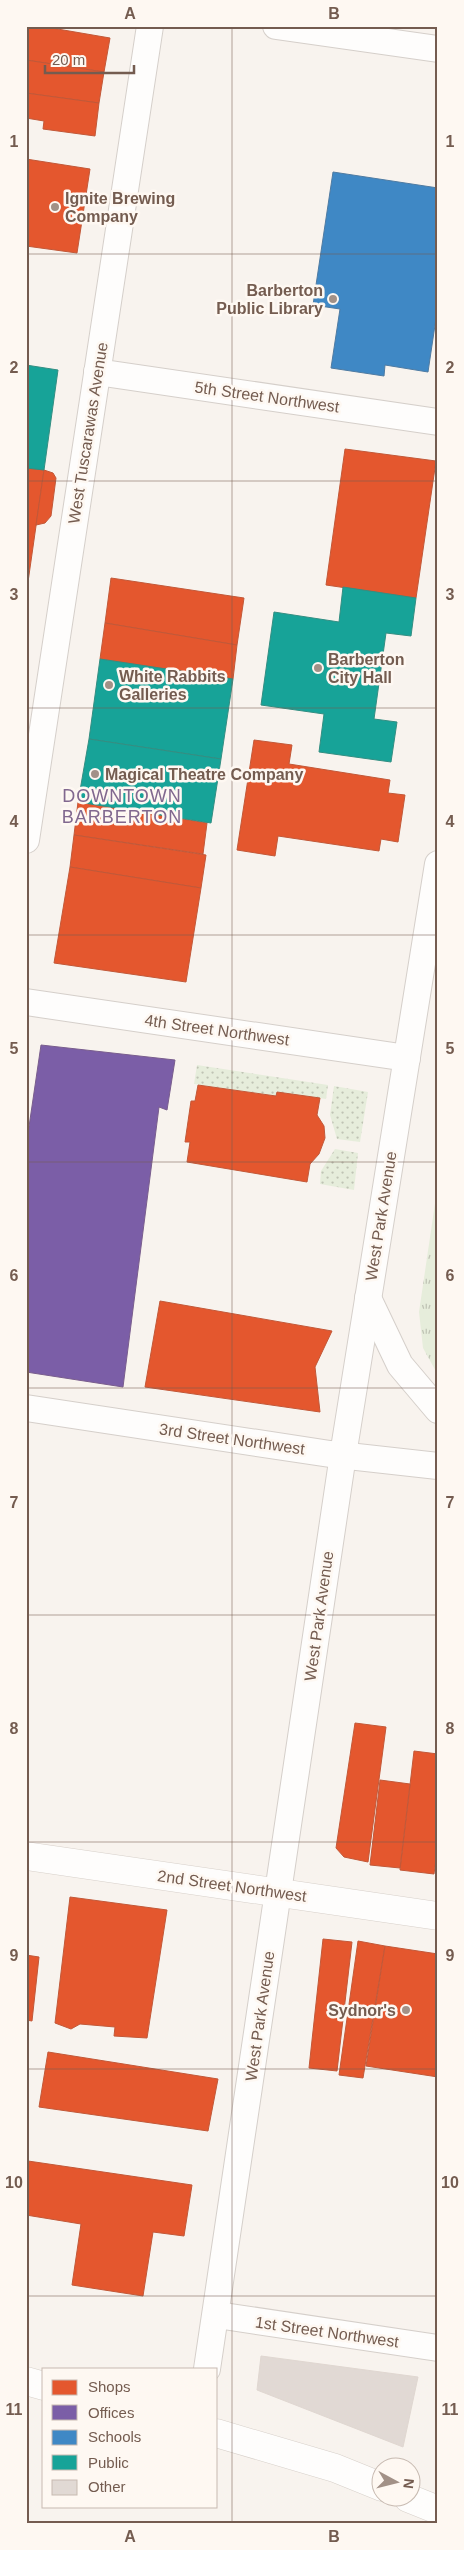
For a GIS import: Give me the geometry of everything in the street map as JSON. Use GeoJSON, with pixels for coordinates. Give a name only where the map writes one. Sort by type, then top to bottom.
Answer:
{"type":"FeatureCollection","features":[{"type":"Feature","properties":{"kind":"street","name":"West Tuscarawas Avenue"},"geometry":{"type":"LineString","coordinates":[[26,840],[150,26]]}},
{"type":"Feature","properties":{"kind":"street"},"geometry":{"type":"LineString","coordinates":[[276,26],[438,49]]}},
{"type":"Feature","properties":{"kind":"street","name":"5th Street Northwest"},"geometry":{"type":"LineString","coordinates":[[97,372],[438,422]]}},
{"type":"Feature","properties":{"kind":"street","name":"West Park Avenue"},"geometry":{"type":"LineString","coordinates":[[207,2368],[217,2316],[343,1455],[438,864]]}},
{"type":"Feature","properties":{"kind":"street","name":"4th Street Northwest"},"geometry":{"type":"LineString","coordinates":[[26,1002],[407,1058]]}},
{"type":"Feature","properties":{"kind":"street"},"geometry":{"type":"LineString","coordinates":[[368,1298],[400,1365],[438,1410]]}},
{"type":"Feature","properties":{"kind":"street","name":"3rd Street Northwest"},"geometry":{"type":"LineString","coordinates":[[26,1408],[343,1455],[438,1466]]}},
{"type":"Feature","properties":{"kind":"street","name":"2nd Street Northwest"},"geometry":{"type":"LineString","coordinates":[[26,1856],[438,1916]]}},
{"type":"Feature","properties":{"kind":"street","name":"1st Street Northwest"},"geometry":{"type":"LineString","coordinates":[[217,2316],[438,2348]]}},
{"type":"Feature","properties":{"kind":"street"},"geometry":{"type":"LineString","coordinates":[[26,2381],[42,2385]]}},
{"type":"Feature","properties":{"kind":"street"},"geometry":{"type":"LineString","coordinates":[[218,2434],[335,2468],[372,2483]]}},
{"type":"Feature","properties":{"kind":"street"},"geometry":{"type":"LineString","coordinates":[[422,2504],[438,2510]]}},
{"type":"Feature","properties":{"kind":"green space"},"geometry":{"type":"Polygon","coordinates":[[[197,1065],[328,1085],[326,1099],[277,1092],[276,1096],[194,1084],[197,1065]]]}},
{"type":"Feature","properties":{"kind":"green space"},"geometry":{"type":"Polygon","coordinates":[[[334,1086],[368,1092],[360,1142],[337,1139],[330,1115],[334,1086]]]}},
{"type":"Feature","properties":{"kind":"green space"},"geometry":{"type":"Polygon","coordinates":[[[335,1149],[358,1153],[354,1190],[320,1184],[321,1171],[335,1149]]]}},
{"type":"Feature","properties":{"kind":"green space"},"geometry":{"type":"Polygon","coordinates":[[[438,1183],[438,1375],[423,1348],[419,1312],[438,1183]]]}},
{"type":"Feature","properties":{"kind":"building: Shops"},"geometry":{"type":"Polygon","coordinates":[[[26,26],[40,26],[110,38],[104,72],[26,60],[26,26]]]}},
{"type":"Feature","properties":{"kind":"building: Shops"},"geometry":{"type":"Polygon","coordinates":[[[26,60],[104,72],[99,103],[26,93],[26,60]]]}},
{"type":"Feature","properties":{"kind":"building: Shops"},"geometry":{"type":"Polygon","coordinates":[[[26,93],[99,103],[95,136],[43,129],[44,121],[26,118],[26,93]]]}},
{"type":"Feature","properties":{"kind":"building: Shops","name":"Ignite Brewing Company"},"geometry":{"type":"Polygon","coordinates":[[[26,159],[90,169],[77,253],[26,246],[26,159]]]}},
{"type":"Feature","properties":{"kind":"building: Shops"},"geometry":{"type":"Polygon","coordinates":[[[345,449],[436,461],[416,598],[326,585],[345,449]]]}},
{"type":"Feature","properties":{"kind":"building: Shops"},"geometry":{"type":"Polygon","coordinates":[[[26,468],[44,470],[26,596],[26,468]]]}},
{"type":"Feature","properties":{"kind":"building: Shops"},"geometry":{"type":"Polygon","coordinates":[[[44,470],[53,473],[56,478],[51,516],[45,523],[36,525],[44,470]]]}},
{"type":"Feature","properties":{"kind":"building: Shops"},"geometry":{"type":"Polygon","coordinates":[[[111,578],[244,598],[237,645],[105,623],[111,578]]]}},
{"type":"Feature","properties":{"kind":"building: Shops"},"geometry":{"type":"Polygon","coordinates":[[[105,623],[237,645],[233,679],[100,659],[105,623]]]}},
{"type":"Feature","properties":{"kind":"building: Shops"},"geometry":{"type":"Polygon","coordinates":[[[254,740],[292,745],[289,764],[390,780],[388,793],[405,795],[398,842],[381,839],[379,851],[278,836],[275,856],[237,850],[254,740]]]}},
{"type":"Feature","properties":{"kind":"building: Shops"},"geometry":{"type":"Polygon","coordinates":[[[78,802],[207,823],[203,854],[74,835],[78,802]]]}},
{"type":"Feature","properties":{"kind":"building: Shops"},"geometry":{"type":"Polygon","coordinates":[[[74,835],[206,855],[201,888],[70,867],[74,835]]]}},
{"type":"Feature","properties":{"kind":"building: Shops"},"geometry":{"type":"Polygon","coordinates":[[[70,867],[201,888],[186,982],[54,963],[70,867]]]}},
{"type":"Feature","properties":{"kind":"building: Shops"},"geometry":{"type":"Polygon","coordinates":[[[198,1085],[276,1096],[277,1092],[320,1098],[317,1115],[324,1126],[325,1138],[319,1154],[310,1164],[307,1182],[187,1162],[190,1142],[185,1142],[191,1101],[195,1101],[198,1085]]]}},
{"type":"Feature","properties":{"kind":"building: Shops"},"geometry":{"type":"Polygon","coordinates":[[[160,1301],[332,1331],[315,1367],[320,1412],[145,1387],[160,1301]]]}},
{"type":"Feature","properties":{"kind":"building: Shops"},"geometry":{"type":"Polygon","coordinates":[[[355,1723],[386,1727],[368,1862],[344,1857],[336,1848],[355,1723]]]}},
{"type":"Feature","properties":{"kind":"building: Shops"},"geometry":{"type":"Polygon","coordinates":[[[414,1751],[438,1754],[438,1844],[434,1874],[400,1870],[414,1751]]]}},
{"type":"Feature","properties":{"kind":"building: Shops"},"geometry":{"type":"Polygon","coordinates":[[[380,1780],[410,1784],[400,1868],[370,1865],[380,1780]]]}},
{"type":"Feature","properties":{"kind":"building: Shops"},"geometry":{"type":"Polygon","coordinates":[[[70,1897],[167,1910],[147,2038],[114,2036],[115,2027],[80,2024],[71,2029],[55,2023],[70,1897]]]}},
{"type":"Feature","properties":{"kind":"building: Shops"},"geometry":{"type":"Polygon","coordinates":[[[323,1939],[352,1942],[337,2071],[309,2068],[323,1939]]]}},
{"type":"Feature","properties":{"kind":"building: Shops"},"geometry":{"type":"Polygon","coordinates":[[[358,1941],[385,1946],[363,2078],[339,2075],[358,1941]]]}},
{"type":"Feature","properties":{"kind":"building: Shops","name":"Sydnor's"},"geometry":{"type":"Polygon","coordinates":[[[385,1946],[438,1954],[438,2077],[366,2066],[385,1946]]]}},
{"type":"Feature","properties":{"kind":"building: Shops"},"geometry":{"type":"Polygon","coordinates":[[[26,1955],[39,1957],[32,2021],[26,2020],[26,1955]]]}},
{"type":"Feature","properties":{"kind":"building: Shops"},"geometry":{"type":"Polygon","coordinates":[[[48,2052],[218,2079],[208,2131],[39,2107],[48,2052]]]}},
{"type":"Feature","properties":{"kind":"building: Shops"},"geometry":{"type":"Polygon","coordinates":[[[28,2161],[192,2185],[184,2236],[153,2232],[143,2296],[72,2285],[81,2224],[26,2215],[28,2161]]]}},
{"type":"Feature","properties":{"kind":"building: Offices"},"geometry":{"type":"Polygon","coordinates":[[[41,1045],[175,1060],[167,1110],[159,1107],[123,1387],[26,1372],[26,1147],[41,1045]]]}},
{"type":"Feature","properties":{"kind":"building: Schools"},"geometry":{"type":"Polygon","coordinates":[[[333,172],[438,188],[438,305],[428,372],[385,365],[384,376],[331,368],[340,309],[313,305],[333,172]]]}},
{"type":"Feature","properties":{"kind":"building: Public"},"geometry":{"type":"Polygon","coordinates":[[[26,365],[58,370],[44,470],[26,468],[26,365]]]}},
{"type":"Feature","properties":{"kind":"building: Public"},"geometry":{"type":"Polygon","coordinates":[[[343,587],[416,598],[411,636],[386,633],[374,719],[397,722],[391,762],[319,752],[324,714],[261,705],[274,612],[339,622],[343,587]]]}},
{"type":"Feature","properties":{"kind":"building: Public"},"geometry":{"type":"Polygon","coordinates":[[[100,659],[233,679],[221,759],[89,739],[100,659]]]}},
{"type":"Feature","properties":{"kind":"building: Public"},"geometry":{"type":"Polygon","coordinates":[[[89,739],[221,759],[211,823],[78,802],[89,739]]]}},
{"type":"Feature","properties":{"kind":"building: Other"},"geometry":{"type":"Polygon","coordinates":[[[261,2356],[418,2377],[403,2447],[257,2390],[261,2356]]]}},
{"type":"Feature","properties":{"kind":"place","name":"Ignite Brewing Company"},"geometry":{"type":"Point","coordinates":[55,207]}},
{"type":"Feature","properties":{"kind":"place","name":"Barberton Public Library"},"geometry":{"type":"Point","coordinates":[333,299]}},
{"type":"Feature","properties":{"kind":"place","name":"Barberton City Hall"},"geometry":{"type":"Point","coordinates":[318,668]}},
{"type":"Feature","properties":{"kind":"place","name":"White Rabbits Galleries"},"geometry":{"type":"Point","coordinates":[109,685]}},
{"type":"Feature","properties":{"kind":"place","name":"Magical Theatre Company"},"geometry":{"type":"Point","coordinates":[95,774]}},
{"type":"Feature","properties":{"kind":"place","name":"Sydnor's"},"geometry":{"type":"Point","coordinates":[406,2010]}},
{"type":"Feature","properties":{"kind":"district","name":"DOWNTOWN BARBERTON"},"geometry":{"type":"Point","coordinates":[122,806]}}]}
